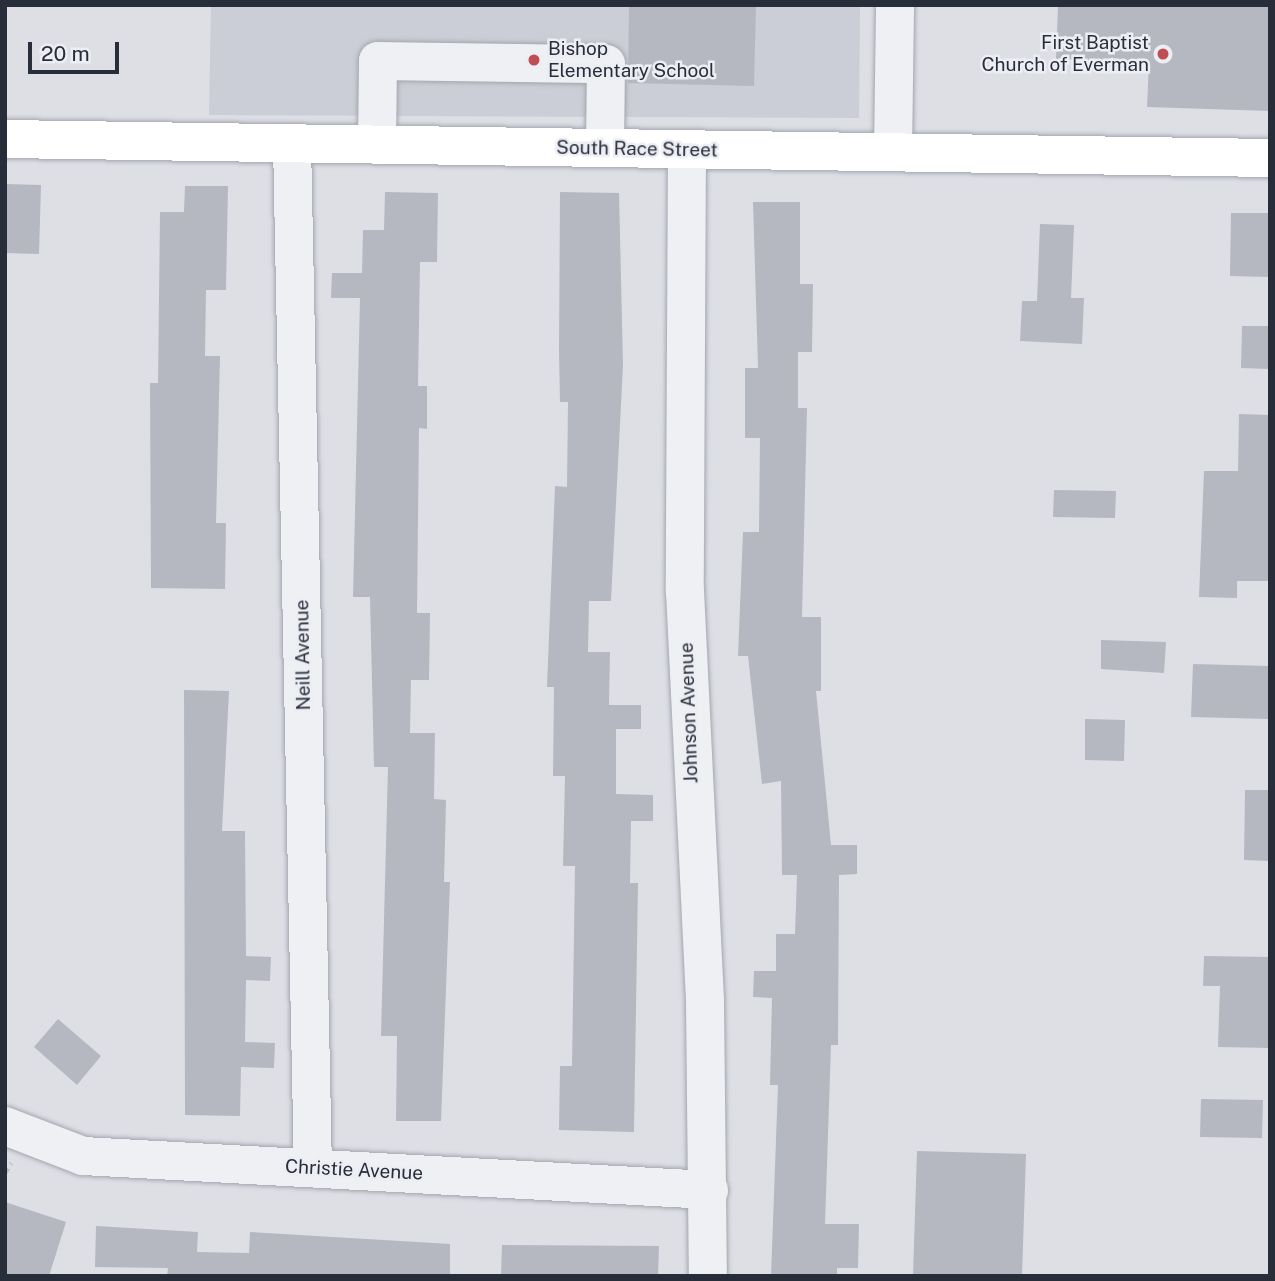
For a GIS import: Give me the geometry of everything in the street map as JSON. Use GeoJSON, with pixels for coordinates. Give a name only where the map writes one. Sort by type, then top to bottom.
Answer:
{"type":"FeatureCollection","features":[{"type":"Feature","properties":{"kind":"main road","name":"South Race Street"},"geometry":{"type":"LineString","coordinates":[[5,139],[1270,158]]}},
{"type":"Feature","properties":{"kind":"street"},"geometry":{"type":"LineString","coordinates":[[893,152],[895,5]]}},
{"type":"Feature","properties":{"kind":"street"},"geometry":{"type":"LineString","coordinates":[[377,145],[378,61],[606,64],[606,148]]}},
{"type":"Feature","properties":{"kind":"street","name":"Neill Avenue"},"geometry":{"type":"LineString","coordinates":[[292,143],[313,1167]]}},
{"type":"Feature","properties":{"kind":"street","name":"Johnson Avenue"},"geometry":{"type":"LineString","coordinates":[[687,149],[685,591],[709,1190],[708,1276]]}},
{"type":"Feature","properties":{"kind":"street","name":"Christie Avenue"},"geometry":{"type":"LineString","coordinates":[[5,1126],[83,1156],[709,1190]]}},
{"type":"Feature","properties":{"kind":"shaded area","name":"Bishop Elementary School"},"geometry":{"type":"Polygon","coordinates":[[[211,5],[860,5],[859,118],[209,115],[211,5]]]}},
{"type":"Feature","properties":{"kind":"building"},"geometry":{"type":"Polygon","coordinates":[[[629,5],[756,5],[754,86],[628,83],[629,5]]]}},
{"type":"Feature","properties":{"kind":"building","name":"First Baptist Church of Everman"},"geometry":{"type":"Polygon","coordinates":[[[1058,5],[1270,5],[1270,111],[1147,107],[1149,62],[1056,59],[1058,5]]]}},
{"type":"Feature","properties":{"kind":"building"},"geometry":{"type":"Polygon","coordinates":[[[5,184],[41,185],[39,254],[5,253],[5,184]]]}},
{"type":"Feature","properties":{"kind":"building"},"geometry":{"type":"Polygon","coordinates":[[[185,186],[228,186],[226,290],[206,290],[205,356],[220,356],[216,523],[226,523],[225,589],[151,588],[150,383],[158,383],[160,212],[184,212],[185,186]]]}},
{"type":"Feature","properties":{"kind":"building"},"geometry":{"type":"Polygon","coordinates":[[[385,192],[438,193],[437,262],[420,262],[418,386],[427,386],[427,429],[419,428],[417,613],[430,613],[429,680],[411,680],[410,733],[435,733],[434,799],[446,800],[444,882],[450,882],[441,1121],[396,1121],[397,1036],[381,1036],[388,767],[374,767],[370,597],[353,597],[360,298],[331,298],[332,273],[362,273],[363,230],[384,230],[385,192]]]}},
{"type":"Feature","properties":{"kind":"building"},"geometry":{"type":"Polygon","coordinates":[[[560,192],[619,193],[623,365],[611,601],[589,601],[588,652],[610,652],[609,705],[641,705],[641,729],[616,729],[616,794],[653,795],[653,821],[631,821],[630,883],[638,883],[634,1132],[559,1130],[560,1066],[572,1066],[575,866],[563,866],[565,776],[553,776],[554,687],[547,687],[555,486],[567,487],[568,402],[560,402],[560,192]]]}},
{"type":"Feature","properties":{"kind":"building"},"geometry":{"type":"Polygon","coordinates":[[[753,202],[800,202],[800,284],[813,284],[812,352],[798,352],[798,408],[807,408],[802,617],[821,617],[821,691],[816,691],[831,845],[857,845],[857,874],[839,875],[838,1045],[831,1045],[825,1224],[859,1224],[858,1268],[837,1268],[837,1276],[771,1276],[778,1085],[770,1085],[772,998],[753,997],[754,971],[776,971],[776,934],[795,934],[797,875],[782,875],[781,781],[762,784],[748,656],[738,656],[743,532],[759,532],[760,438],[745,438],[745,368],[758,368],[753,202]]]}},
{"type":"Feature","properties":{"kind":"building"},"geometry":{"type":"Polygon","coordinates":[[[1231,213],[1270,213],[1270,277],[1230,276],[1231,213]]]}},
{"type":"Feature","properties":{"kind":"building"},"geometry":{"type":"Polygon","coordinates":[[[1040,224],[1074,225],[1071,298],[1084,298],[1082,344],[1020,341],[1022,301],[1037,301],[1040,224]]]}},
{"type":"Feature","properties":{"kind":"building"},"geometry":{"type":"Polygon","coordinates":[[[1242,326],[1270,326],[1270,369],[1241,368],[1242,326]]]}},
{"type":"Feature","properties":{"kind":"building"},"geometry":{"type":"Polygon","coordinates":[[[1239,414],[1270,415],[1270,581],[1237,581],[1237,598],[1199,597],[1204,471],[1238,471],[1239,414]]]}},
{"type":"Feature","properties":{"kind":"building"},"geometry":{"type":"Polygon","coordinates":[[[1054,490],[1116,491],[1115,518],[1053,517],[1054,490]]]}},
{"type":"Feature","properties":{"kind":"building"},"geometry":{"type":"Polygon","coordinates":[[[1101,640],[1166,642],[1164,673],[1101,669],[1101,640]]]}},
{"type":"Feature","properties":{"kind":"building"},"geometry":{"type":"Polygon","coordinates":[[[1193,664],[1270,666],[1270,719],[1191,717],[1193,664]]]}},
{"type":"Feature","properties":{"kind":"building"},"geometry":{"type":"Polygon","coordinates":[[[184,690],[229,691],[222,831],[245,831],[246,956],[271,957],[270,981],[246,980],[245,1042],[275,1043],[274,1068],[241,1067],[240,1116],[185,1115],[184,690]]]}},
{"type":"Feature","properties":{"kind":"building"},"geometry":{"type":"Polygon","coordinates":[[[1085,719],[1125,720],[1124,761],[1085,760],[1085,719]]]}},
{"type":"Feature","properties":{"kind":"building"},"geometry":{"type":"Polygon","coordinates":[[[1245,790],[1270,790],[1270,861],[1244,860],[1245,790]]]}},
{"type":"Feature","properties":{"kind":"building"},"geometry":{"type":"Polygon","coordinates":[[[1204,956],[1270,957],[1270,1048],[1218,1047],[1220,986],[1203,986],[1204,956]]]}},
{"type":"Feature","properties":{"kind":"building"},"geometry":{"type":"Polygon","coordinates":[[[58,1019],[101,1056],[77,1085],[34,1047],[58,1019]]]}},
{"type":"Feature","properties":{"kind":"building"},"geometry":{"type":"Polygon","coordinates":[[[1201,1099],[1263,1100],[1262,1138],[1200,1137],[1201,1099]]]}},
{"type":"Feature","properties":{"kind":"building"},"geometry":{"type":"Polygon","coordinates":[[[917,1151],[1026,1154],[1022,1276],[913,1276],[917,1151]]]}},
{"type":"Feature","properties":{"kind":"building"},"geometry":{"type":"Polygon","coordinates":[[[5,1202],[66,1222],[49,1276],[5,1276],[5,1202]]]}},
{"type":"Feature","properties":{"kind":"building"},"geometry":{"type":"Polygon","coordinates":[[[96,1226],[198,1232],[197,1252],[249,1253],[250,1232],[450,1244],[450,1276],[167,1276],[168,1268],[95,1267],[96,1226]]]}},
{"type":"Feature","properties":{"kind":"building"},"geometry":{"type":"Polygon","coordinates":[[[502,1245],[659,1246],[658,1276],[501,1276],[502,1245]]]}},
{"type":"Feature","properties":{"kind":"place","name":"First Baptist Church of Everman"},"geometry":{"type":"Point","coordinates":[1163,54]}},
{"type":"Feature","properties":{"kind":"place","name":"Bishop Elementary School"},"geometry":{"type":"Point","coordinates":[534,60]}}]}
